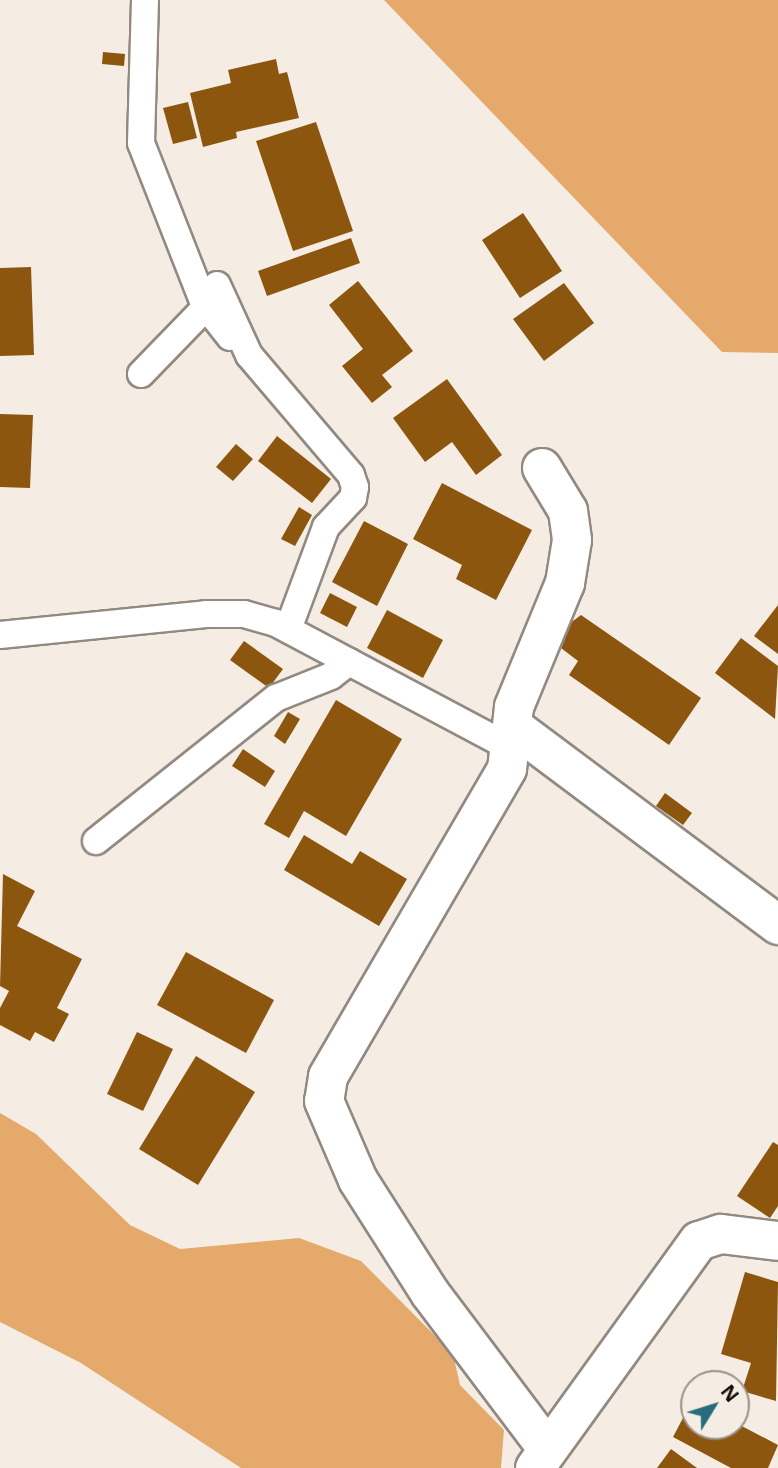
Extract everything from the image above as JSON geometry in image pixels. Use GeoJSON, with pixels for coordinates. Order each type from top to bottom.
{"type":"FeatureCollection","features":[{"type":"Feature","properties":{"kind":"street"},"geometry":{"type":"LineString","coordinates":[[542,468],[568,511],[572,540],[565,583],[514,707],[513,738],[507,769],[328,1077],[324,1101],[358,1180],[541,1458],[699,1241],[721,1234],[778,1241]]}},
{"type":"Feature","properties":{"kind":"street"},"geometry":{"type":"LineString","coordinates":[[513,738],[778,925]]}},
{"type":"Feature","properties":{"kind":"lane"},"geometry":{"type":"LineString","coordinates":[[145,0],[141,144],[212,296],[249,355],[351,475],[355,487],[353,498],[326,527],[288,629]]}},
{"type":"Feature","properties":{"kind":"lane"},"geometry":{"type":"LineString","coordinates":[[141,374],[212,296]]}},
{"type":"Feature","properties":{"kind":"lane"},"geometry":{"type":"LineString","coordinates":[[0,635],[206,614],[244,614],[288,629],[349,662],[513,738]]}},
{"type":"Feature","properties":{"kind":"lane"},"geometry":{"type":"LineString","coordinates":[[96,841],[276,698],[331,676],[349,662]]}},
{"type":"Feature","properties":{"kind":"shaded area"},"geometry":{"type":"Polygon","coordinates":[[[384,0],[778,0],[778,353],[722,352],[384,0]]]}},
{"type":"Feature","properties":{"kind":"shaded area"},"geometry":{"type":"Polygon","coordinates":[[[0,1113],[36,1134],[130,1225],[180,1249],[299,1238],[361,1261],[453,1354],[460,1385],[504,1430],[501,1468],[241,1468],[81,1363],[0,1322],[0,1113]]]}},
{"type":"Feature","properties":{"kind":"building"},"geometry":{"type":"Polygon","coordinates":[[[103,52],[125,54],[124,66],[102,64],[103,52]]]}},
{"type":"Feature","properties":{"kind":"building"},"geometry":{"type":"Polygon","coordinates":[[[276,59],[279,74],[287,72],[299,118],[236,132],[237,138],[203,147],[190,93],[231,83],[228,70],[276,59]]]}},
{"type":"Feature","properties":{"kind":"building"},"geometry":{"type":"Polygon","coordinates":[[[188,102],[197,138],[173,144],[163,108],[188,102]]]}},
{"type":"Feature","properties":{"kind":"building"},"geometry":{"type":"Polygon","coordinates":[[[316,122],[353,231],[293,251],[256,141],[316,122]]]}},
{"type":"Feature","properties":{"kind":"building"},"geometry":{"type":"Polygon","coordinates":[[[523,213],[562,271],[520,298],[482,240],[523,213]]]}},
{"type":"Feature","properties":{"kind":"building"},"geometry":{"type":"Polygon","coordinates":[[[351,238],[360,263],[267,296],[258,271],[351,238]]]}},
{"type":"Feature","properties":{"kind":"building"},"geometry":{"type":"Polygon","coordinates":[[[31,267],[34,355],[0,356],[0,268],[31,267]]]}},
{"type":"Feature","properties":{"kind":"building"},"geometry":{"type":"Polygon","coordinates":[[[358,281],[413,351],[382,375],[392,387],[372,403],[342,366],[363,349],[329,305],[358,281]]]}},
{"type":"Feature","properties":{"kind":"building"},"geometry":{"type":"Polygon","coordinates":[[[564,283],[594,323],[544,361],[513,319],[564,283]]]}},
{"type":"Feature","properties":{"kind":"building"},"geometry":{"type":"Polygon","coordinates":[[[447,379],[502,455],[476,475],[452,442],[425,462],[393,418],[447,379]]]}},
{"type":"Feature","properties":{"kind":"building"},"geometry":{"type":"Polygon","coordinates":[[[0,414],[33,415],[30,488],[0,487],[0,414]]]}},
{"type":"Feature","properties":{"kind":"building"},"geometry":{"type":"Polygon","coordinates":[[[277,436],[331,479],[312,503],[258,461],[277,436]]]}},
{"type":"Feature","properties":{"kind":"building"},"geometry":{"type":"Polygon","coordinates":[[[236,444],[253,459],[233,481],[216,467],[236,444]]]}},
{"type":"Feature","properties":{"kind":"building"},"geometry":{"type":"Polygon","coordinates":[[[442,483],[532,530],[496,600],[456,579],[462,565],[413,539],[442,483]]]}},
{"type":"Feature","properties":{"kind":"building"},"geometry":{"type":"Polygon","coordinates":[[[299,507],[312,515],[295,546],[281,539],[299,507]]]}},
{"type":"Feature","properties":{"kind":"building"},"geometry":{"type":"Polygon","coordinates":[[[364,521],[408,544],[377,606],[332,582],[364,521]]]}},
{"type":"Feature","properties":{"kind":"building"},"geometry":{"type":"Polygon","coordinates":[[[330,593],[357,607],[347,627],[320,613],[330,593]]]}},
{"type":"Feature","properties":{"kind":"building"},"geometry":{"type":"Polygon","coordinates":[[[778,605],[778,654],[754,636],[778,605]]]}},
{"type":"Feature","properties":{"kind":"building"},"geometry":{"type":"Polygon","coordinates":[[[387,610],[443,640],[423,678],[367,648],[387,610]]]}},
{"type":"Feature","properties":{"kind":"building"},"geometry":{"type":"Polygon","coordinates":[[[581,615],[701,698],[669,745],[569,675],[578,661],[561,648],[569,624],[581,615]]]}},
{"type":"Feature","properties":{"kind":"building"},"geometry":{"type":"Polygon","coordinates":[[[741,638],[778,666],[775,719],[715,673],[741,638]]]}},
{"type":"Feature","properties":{"kind":"building"},"geometry":{"type":"Polygon","coordinates":[[[244,641],[283,669],[269,688],[230,660],[244,641]]]}},
{"type":"Feature","properties":{"kind":"building"},"geometry":{"type":"Polygon","coordinates":[[[336,700],[402,739],[346,836],[304,811],[289,838],[264,824],[336,700]]]}},
{"type":"Feature","properties":{"kind":"building"},"geometry":{"type":"Polygon","coordinates":[[[288,712],[300,719],[285,744],[274,736],[288,712]]]}},
{"type":"Feature","properties":{"kind":"building"},"geometry":{"type":"Polygon","coordinates":[[[243,749],[275,771],[265,787],[232,766],[243,749]]]}},
{"type":"Feature","properties":{"kind":"building"},"geometry":{"type":"Polygon","coordinates":[[[665,793],[692,813],[683,825],[656,806],[665,793]]]}},
{"type":"Feature","properties":{"kind":"building"},"geometry":{"type":"Polygon","coordinates":[[[304,835],[352,864],[360,851],[407,879],[379,926],[284,870],[304,835]]]}},
{"type":"Feature","properties":{"kind":"building"},"geometry":{"type":"Polygon","coordinates":[[[3,874],[35,891],[17,926],[82,959],[57,1008],[69,1014],[54,1042],[35,1032],[30,1041],[0,1025],[0,1008],[9,991],[0,986],[3,874]]]}},
{"type":"Feature","properties":{"kind":"building"},"geometry":{"type":"Polygon","coordinates":[[[186,952],[274,1000],[246,1053],[157,1005],[186,952]]]}},
{"type":"Feature","properties":{"kind":"building"},"geometry":{"type":"Polygon","coordinates":[[[137,1032],[173,1049],[143,1111],[107,1094],[137,1032]]]}},
{"type":"Feature","properties":{"kind":"building"},"geometry":{"type":"Polygon","coordinates":[[[196,1056],[255,1092],[198,1185],[139,1149],[196,1056]]]}},
{"type":"Feature","properties":{"kind":"building"},"geometry":{"type":"Polygon","coordinates":[[[773,1142],[778,1145],[778,1206],[770,1218],[737,1196],[773,1142]]]}},
{"type":"Feature","properties":{"kind":"building"},"geometry":{"type":"Polygon","coordinates":[[[745,1272],[778,1282],[776,1401],[750,1393],[751,1363],[721,1354],[745,1272]]]}},
{"type":"Feature","properties":{"kind":"building"},"geometry":{"type":"Polygon","coordinates":[[[680,1424],[680,1440],[750,1440],[750,1430],[778,1445],[768,1468],[731,1468],[673,1437],[680,1424]]]}},
{"type":"Feature","properties":{"kind":"building"},"geometry":{"type":"Polygon","coordinates":[[[671,1449],[697,1468],[657,1468],[671,1449]]]}}]}
